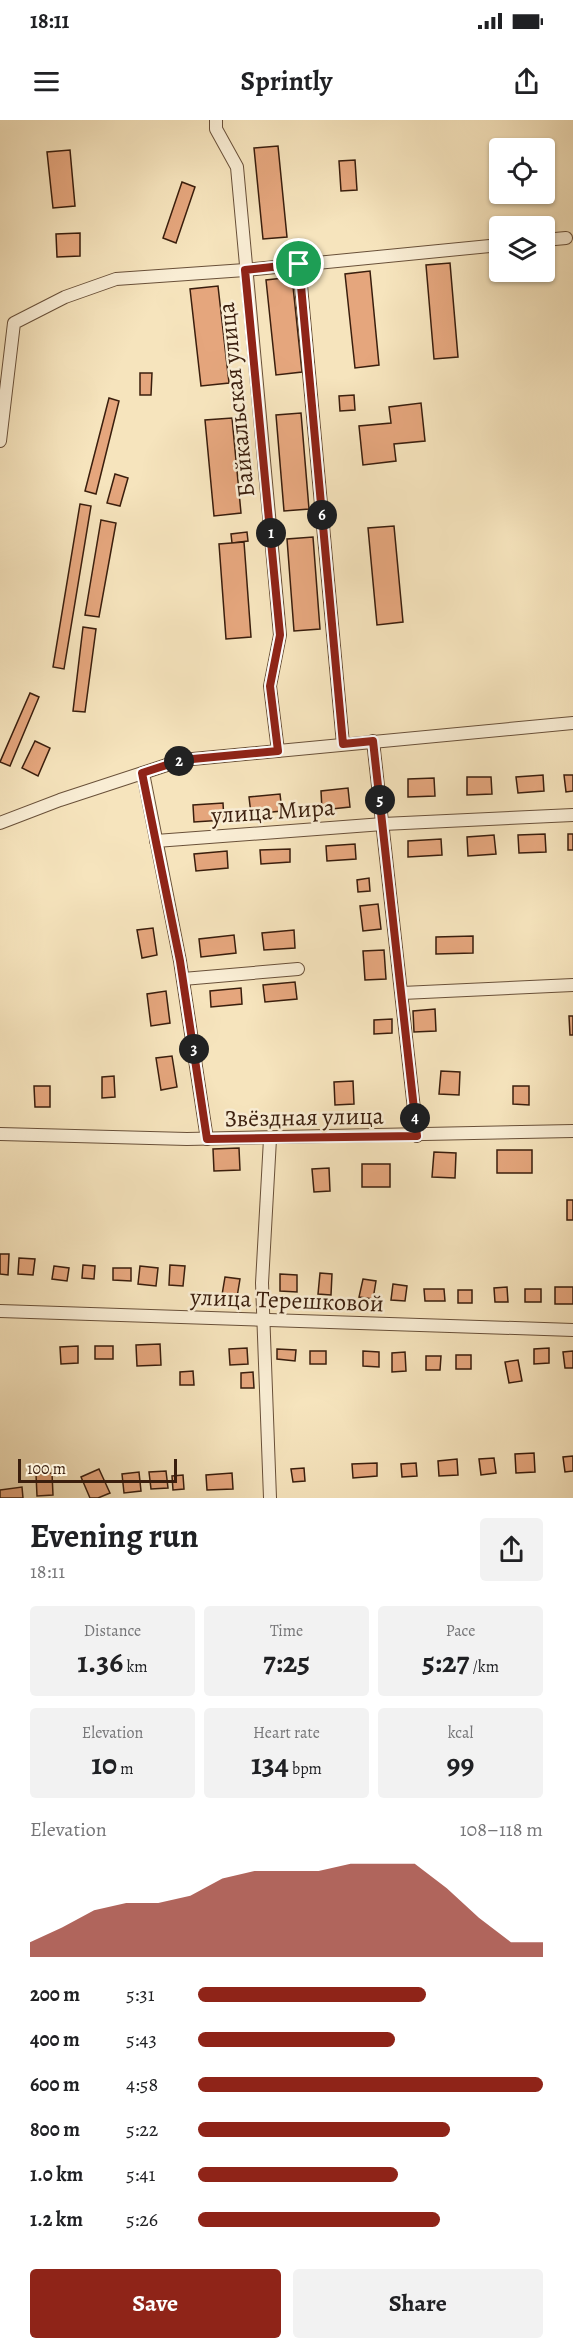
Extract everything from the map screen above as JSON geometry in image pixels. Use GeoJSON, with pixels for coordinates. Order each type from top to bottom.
{"type":"FeatureCollection","features":[{"type":"Feature","properties":{"kind":"street","name":"Байкальская улица"},"geometry":{"type":"LineString","coordinates":[[216,120],[216,129],[237,167],[280,635],[270,686],[278,751]]}},
{"type":"Feature","properties":{"kind":"street"},"geometry":{"type":"LineString","coordinates":[[555,239],[566,238]]}},
{"type":"Feature","properties":{"kind":"street"},"geometry":{"type":"LineString","coordinates":[[0,441],[14,323],[65,297],[116,279],[245,270],[489,246]]}},
{"type":"Feature","properties":{"kind":"street"},"geometry":{"type":"LineString","coordinates":[[299,264],[343,744]]}},
{"type":"Feature","properties":{"kind":"street"},"geometry":{"type":"LineString","coordinates":[[0,823],[60,800],[182,760],[573,723]]}},
{"type":"Feature","properties":{"kind":"street"},"geometry":{"type":"LineString","coordinates":[[373,741],[417,1136]]}},
{"type":"Feature","properties":{"kind":"street"},"geometry":{"type":"LineString","coordinates":[[142,773],[183,980],[207,1139]]}},
{"type":"Feature","properties":{"kind":"street","name":"улица Мира"},"geometry":{"type":"LineString","coordinates":[[156,841],[383,824],[573,815]]}},
{"type":"Feature","properties":{"kind":"street"},"geometry":{"type":"LineString","coordinates":[[183,980],[298,969]]}},
{"type":"Feature","properties":{"kind":"street"},"geometry":{"type":"LineString","coordinates":[[402,993],[573,985]]}},
{"type":"Feature","properties":{"kind":"street","name":"Звёздная улица"},"geometry":{"type":"LineString","coordinates":[[0,1134],[270,1139],[573,1131]]}},
{"type":"Feature","properties":{"kind":"street"},"geometry":{"type":"LineString","coordinates":[[270,1139],[262,1283],[270,1498]]}},
{"type":"Feature","properties":{"kind":"street","name":"улица Терешковой"},"geometry":{"type":"LineString","coordinates":[[0,1311],[573,1330]]}},
{"type":"Feature","properties":{"kind":"building"},"geometry":{"type":"Polygon","coordinates":[[[278,146],[287,237],[263,239],[254,148],[278,146]]]}},
{"type":"Feature","properties":{"kind":"building"},"geometry":{"type":"Polygon","coordinates":[[[70,150],[75,206],[53,208],[47,152],[70,150]]]}},
{"type":"Feature","properties":{"kind":"building"},"geometry":{"type":"Polygon","coordinates":[[[355,160],[357,190],[341,191],[339,161],[355,160]]]}},
{"type":"Feature","properties":{"kind":"building"},"geometry":{"type":"Polygon","coordinates":[[[182,182],[195,187],[176,243],[163,238],[182,182]]]}},
{"type":"Feature","properties":{"kind":"building"},"geometry":{"type":"Polygon","coordinates":[[[80,233],[80,256],[57,257],[56,234],[80,233]]]}},
{"type":"Feature","properties":{"kind":"building"},"geometry":{"type":"Polygon","coordinates":[[[450,263],[458,357],[434,359],[426,265],[450,263]]]}},
{"type":"Feature","properties":{"kind":"building"},"geometry":{"type":"Polygon","coordinates":[[[370,271],[379,365],[355,368],[345,274],[370,271]]]}},
{"type":"Feature","properties":{"kind":"building"},"geometry":{"type":"Polygon","coordinates":[[[292,277],[302,372],[276,375],[266,280],[292,277]]]}},
{"type":"Feature","properties":{"kind":"building"},"geometry":{"type":"Polygon","coordinates":[[[218,286],[229,383],[201,386],[190,289],[218,286]]]}},
{"type":"Feature","properties":{"kind":"building"},"geometry":{"type":"Polygon","coordinates":[[[140,373],[152,373],[151,395],[140,395],[140,373]]]}},
{"type":"Feature","properties":{"kind":"building"},"geometry":{"type":"Polygon","coordinates":[[[354,395],[355,410],[340,411],[339,396],[354,395]]]}},
{"type":"Feature","properties":{"kind":"building"},"geometry":{"type":"Polygon","coordinates":[[[109,398],[119,401],[96,494],[85,491],[109,398]]]}},
{"type":"Feature","properties":{"kind":"building"},"geometry":{"type":"Polygon","coordinates":[[[421,403],[425,441],[394,444],[396,461],[363,465],[359,426],[391,423],[389,407],[421,403]]]}},
{"type":"Feature","properties":{"kind":"building"},"geometry":{"type":"Polygon","coordinates":[[[301,413],[309,509],[284,511],[276,415],[301,413]]]}},
{"type":"Feature","properties":{"kind":"building"},"geometry":{"type":"Polygon","coordinates":[[[232,418],[241,513],[214,516],[205,420],[232,418]]]}},
{"type":"Feature","properties":{"kind":"building"},"geometry":{"type":"Polygon","coordinates":[[[115,474],[128,478],[120,506],[107,503],[115,474]]]}},
{"type":"Feature","properties":{"kind":"building"},"geometry":{"type":"Polygon","coordinates":[[[80,504],[91,506],[64,669],[53,667],[80,504]]]}},
{"type":"Feature","properties":{"kind":"building"},"geometry":{"type":"Polygon","coordinates":[[[101,520],[116,523],[99,617],[85,615],[101,520]]]}},
{"type":"Feature","properties":{"kind":"building"},"geometry":{"type":"Polygon","coordinates":[[[394,526],[403,622],[377,625],[368,528],[394,526]]]}},
{"type":"Feature","properties":{"kind":"building"},"geometry":{"type":"Polygon","coordinates":[[[247,532],[248,541],[232,543],[231,534],[247,532]]]}},
{"type":"Feature","properties":{"kind":"building"},"geometry":{"type":"Polygon","coordinates":[[[313,537],[320,629],[294,631],[287,539],[313,537]]]}},
{"type":"Feature","properties":{"kind":"building"},"geometry":{"type":"Polygon","coordinates":[[[244,542],[251,637],[226,639],[219,544],[244,542]]]}},
{"type":"Feature","properties":{"kind":"building"},"geometry":{"type":"Polygon","coordinates":[[[83,627],[96,629],[85,712],[73,711],[83,627]]]}},
{"type":"Feature","properties":{"kind":"building"},"geometry":{"type":"Polygon","coordinates":[[[30,693],[39,697],[10,766],[0,762],[30,693]]]}},
{"type":"Feature","properties":{"kind":"building"},"geometry":{"type":"Polygon","coordinates":[[[35,741],[50,748],[38,776],[22,768],[35,741]]]}},
{"type":"Feature","properties":{"kind":"building"},"geometry":{"type":"Polygon","coordinates":[[[543,775],[544,791],[518,793],[516,777],[543,775]]]}},
{"type":"Feature","properties":{"kind":"building"},"geometry":{"type":"Polygon","coordinates":[[[564,775],[573,775],[573,791],[566,792],[564,775]]]}},
{"type":"Feature","properties":{"kind":"building"},"geometry":{"type":"Polygon","coordinates":[[[467,777],[491,777],[492,794],[467,795],[467,777]]]}},
{"type":"Feature","properties":{"kind":"building"},"geometry":{"type":"Polygon","coordinates":[[[434,778],[435,796],[408,797],[408,779],[434,778]]]}},
{"type":"Feature","properties":{"kind":"building"},"geometry":{"type":"Polygon","coordinates":[[[348,788],[350,807],[322,810],[321,791],[348,788]]]}},
{"type":"Feature","properties":{"kind":"building"},"geometry":{"type":"Polygon","coordinates":[[[280,794],[282,811],[251,814],[249,797],[280,794]]]}},
{"type":"Feature","properties":{"kind":"building"},"geometry":{"type":"Polygon","coordinates":[[[223,803],[224,820],[194,822],[193,805],[223,803]]]}},
{"type":"Feature","properties":{"kind":"building"},"geometry":{"type":"Polygon","coordinates":[[[545,834],[546,852],[519,853],[518,835],[545,834]]]}},
{"type":"Feature","properties":{"kind":"building"},"geometry":{"type":"Polygon","coordinates":[[[568,834],[573,834],[573,850],[568,850],[568,834]]]}},
{"type":"Feature","properties":{"kind":"building"},"geometry":{"type":"Polygon","coordinates":[[[494,835],[496,854],[468,856],[467,837],[494,835]]]}},
{"type":"Feature","properties":{"kind":"building"},"geometry":{"type":"Polygon","coordinates":[[[441,839],[442,855],[408,857],[408,841],[441,839]]]}},
{"type":"Feature","properties":{"kind":"building"},"geometry":{"type":"Polygon","coordinates":[[[355,844],[356,859],[327,861],[326,846],[355,844]]]}},
{"type":"Feature","properties":{"kind":"building"},"geometry":{"type":"Polygon","coordinates":[[[290,849],[290,862],[261,864],[260,850],[290,849]]]}},
{"type":"Feature","properties":{"kind":"building"},"geometry":{"type":"Polygon","coordinates":[[[227,851],[228,868],[196,871],[194,854],[227,851]]]}},
{"type":"Feature","properties":{"kind":"building"},"geometry":{"type":"Polygon","coordinates":[[[369,878],[370,891],[358,892],[357,880],[369,878]]]}},
{"type":"Feature","properties":{"kind":"building"},"geometry":{"type":"Polygon","coordinates":[[[378,904],[381,929],[363,931],[360,906],[378,904]]]}},
{"type":"Feature","properties":{"kind":"building"},"geometry":{"type":"Polygon","coordinates":[[[153,928],[157,955],[142,958],[137,930],[153,928]]]}},
{"type":"Feature","properties":{"kind":"building"},"geometry":{"type":"Polygon","coordinates":[[[294,930],[295,948],[264,950],[262,933],[294,930]]]}},
{"type":"Feature","properties":{"kind":"building"},"geometry":{"type":"Polygon","coordinates":[[[234,935],[236,953],[201,957],[199,939],[234,935]]]}},
{"type":"Feature","properties":{"kind":"building"},"geometry":{"type":"Polygon","coordinates":[[[473,936],[473,953],[436,954],[436,937],[473,936]]]}},
{"type":"Feature","properties":{"kind":"building"},"geometry":{"type":"Polygon","coordinates":[[[384,950],[386,979],[365,980],[363,951],[384,950]]]}},
{"type":"Feature","properties":{"kind":"building"},"geometry":{"type":"Polygon","coordinates":[[[295,982],[297,999],[265,1002],[263,985],[295,982]]]}},
{"type":"Feature","properties":{"kind":"building"},"geometry":{"type":"Polygon","coordinates":[[[241,988],[242,1004],[211,1007],[210,991],[241,988]]]}},
{"type":"Feature","properties":{"kind":"building"},"geometry":{"type":"Polygon","coordinates":[[[166,991],[170,1023],[151,1026],[147,994],[166,991]]]}},
{"type":"Feature","properties":{"kind":"building"},"geometry":{"type":"Polygon","coordinates":[[[435,1009],[436,1031],[414,1032],[413,1011],[435,1009]]]}},
{"type":"Feature","properties":{"kind":"building"},"geometry":{"type":"Polygon","coordinates":[[[569,1016],[573,1016],[573,1035],[570,1035],[569,1016]]]}},
{"type":"Feature","properties":{"kind":"building"},"geometry":{"type":"Polygon","coordinates":[[[392,1019],[392,1033],[374,1034],[374,1020],[392,1019]]]}},
{"type":"Feature","properties":{"kind":"building"},"geometry":{"type":"Polygon","coordinates":[[[172,1056],[177,1087],[161,1090],[156,1058],[172,1056]]]}},
{"type":"Feature","properties":{"kind":"building"},"geometry":{"type":"Polygon","coordinates":[[[441,1071],[460,1072],[459,1095],[439,1094],[441,1071]]]}},
{"type":"Feature","properties":{"kind":"building"},"geometry":{"type":"Polygon","coordinates":[[[114,1076],[115,1097],[102,1098],[102,1077],[114,1076]]]}},
{"type":"Feature","properties":{"kind":"building"},"geometry":{"type":"Polygon","coordinates":[[[353,1081],[354,1104],[335,1105],[334,1082],[353,1081]]]}},
{"type":"Feature","properties":{"kind":"building"},"geometry":{"type":"Polygon","coordinates":[[[34,1086],[50,1086],[50,1107],[35,1107],[34,1086]]]}},
{"type":"Feature","properties":{"kind":"building"},"geometry":{"type":"Polygon","coordinates":[[[513,1086],[529,1086],[529,1105],[513,1104],[513,1086]]]}},
{"type":"Feature","properties":{"kind":"building"},"geometry":{"type":"Polygon","coordinates":[[[239,1148],[240,1170],[214,1171],[213,1149],[239,1148]]]}},
{"type":"Feature","properties":{"kind":"building"},"geometry":{"type":"Polygon","coordinates":[[[497,1150],[532,1150],[532,1173],[497,1173],[497,1150]]]}},
{"type":"Feature","properties":{"kind":"building"},"geometry":{"type":"Polygon","coordinates":[[[434,1152],[456,1153],[455,1178],[432,1177],[434,1152]]]}},
{"type":"Feature","properties":{"kind":"building"},"geometry":{"type":"Polygon","coordinates":[[[362,1164],[390,1164],[390,1187],[362,1187],[362,1164]]]}},
{"type":"Feature","properties":{"kind":"building"},"geometry":{"type":"Polygon","coordinates":[[[329,1168],[330,1191],[314,1192],[312,1169],[329,1168]]]}},
{"type":"Feature","properties":{"kind":"building"},"geometry":{"type":"Polygon","coordinates":[[[567,1200],[573,1200],[573,1220],[567,1220],[567,1200]]]}},
{"type":"Feature","properties":{"kind":"building"},"geometry":{"type":"Polygon","coordinates":[[[0,1254],[9,1254],[8,1275],[0,1274],[0,1254]]]}},
{"type":"Feature","properties":{"kind":"building"},"geometry":{"type":"Polygon","coordinates":[[[19,1258],[35,1259],[33,1275],[18,1274],[19,1258]]]}},
{"type":"Feature","properties":{"kind":"building"},"geometry":{"type":"Polygon","coordinates":[[[83,1265],[95,1266],[94,1279],[82,1278],[83,1265]]]}},
{"type":"Feature","properties":{"kind":"building"},"geometry":{"type":"Polygon","coordinates":[[[170,1265],[185,1266],[183,1286],[169,1285],[170,1265]]]}},
{"type":"Feature","properties":{"kind":"building"},"geometry":{"type":"Polygon","coordinates":[[[54,1266],[69,1268],[67,1281],[52,1279],[54,1266]]]}},
{"type":"Feature","properties":{"kind":"building"},"geometry":{"type":"Polygon","coordinates":[[[140,1266],[158,1268],[156,1286],[138,1284],[140,1266]]]}},
{"type":"Feature","properties":{"kind":"building"},"geometry":{"type":"Polygon","coordinates":[[[113,1268],[131,1268],[131,1281],[113,1280],[113,1268]]]}},
{"type":"Feature","properties":{"kind":"building"},"geometry":{"type":"Polygon","coordinates":[[[320,1273],[332,1274],[331,1295],[318,1294],[320,1273]]]}},
{"type":"Feature","properties":{"kind":"building"},"geometry":{"type":"Polygon","coordinates":[[[280,1274],[297,1275],[297,1292],[280,1291],[280,1274]]]}},
{"type":"Feature","properties":{"kind":"building"},"geometry":{"type":"Polygon","coordinates":[[[225,1277],[240,1279],[237,1297],[222,1295],[225,1277]]]}},
{"type":"Feature","properties":{"kind":"building"},"geometry":{"type":"Polygon","coordinates":[[[363,1279],[376,1281],[373,1299],[359,1297],[363,1279]]]}},
{"type":"Feature","properties":{"kind":"building"},"geometry":{"type":"Polygon","coordinates":[[[393,1284],[407,1286],[405,1301],[391,1300],[393,1284]]]}},
{"type":"Feature","properties":{"kind":"building"},"geometry":{"type":"Polygon","coordinates":[[[507,1287],[508,1302],[495,1302],[494,1288],[507,1287]]]}},
{"type":"Feature","properties":{"kind":"building"},"geometry":{"type":"Polygon","coordinates":[[[555,1287],[573,1287],[573,1304],[555,1304],[555,1287]]]}},
{"type":"Feature","properties":{"kind":"building"},"geometry":{"type":"Polygon","coordinates":[[[424,1289],[444,1289],[445,1301],[425,1301],[424,1289]]]}},
{"type":"Feature","properties":{"kind":"building"},"geometry":{"type":"Polygon","coordinates":[[[525,1289],[541,1289],[541,1302],[525,1302],[525,1289]]]}},
{"type":"Feature","properties":{"kind":"building"},"geometry":{"type":"Polygon","coordinates":[[[458,1290],[472,1290],[472,1303],[458,1303],[458,1290]]]}},
{"type":"Feature","properties":{"kind":"building"},"geometry":{"type":"Polygon","coordinates":[[[160,1344],[161,1365],[137,1366],[136,1345],[160,1344]]]}},
{"type":"Feature","properties":{"kind":"building"},"geometry":{"type":"Polygon","coordinates":[[[78,1346],[78,1363],[61,1364],[60,1347],[78,1346]]]}},
{"type":"Feature","properties":{"kind":"building"},"geometry":{"type":"Polygon","coordinates":[[[95,1346],[113,1346],[113,1359],[95,1359],[95,1346]]]}},
{"type":"Feature","properties":{"kind":"building"},"geometry":{"type":"Polygon","coordinates":[[[247,1348],[248,1364],[230,1365],[229,1349],[247,1348]]]}},
{"type":"Feature","properties":{"kind":"building"},"geometry":{"type":"Polygon","coordinates":[[[549,1348],[549,1363],[534,1364],[534,1349],[549,1348]]]}},
{"type":"Feature","properties":{"kind":"building"},"geometry":{"type":"Polygon","coordinates":[[[277,1349],[296,1350],[295,1361],[277,1359],[277,1349]]]}},
{"type":"Feature","properties":{"kind":"building"},"geometry":{"type":"Polygon","coordinates":[[[310,1351],[326,1351],[326,1364],[310,1364],[310,1351]]]}},
{"type":"Feature","properties":{"kind":"building"},"geometry":{"type":"Polygon","coordinates":[[[363,1351],[379,1352],[379,1367],[363,1366],[363,1351]]]}},
{"type":"Feature","properties":{"kind":"building"},"geometry":{"type":"Polygon","coordinates":[[[573,1351],[573,1368],[565,1368],[563,1352],[573,1351]]]}},
{"type":"Feature","properties":{"kind":"building"},"geometry":{"type":"Polygon","coordinates":[[[405,1352],[406,1371],[392,1372],[392,1353],[405,1352]]]}},
{"type":"Feature","properties":{"kind":"building"},"geometry":{"type":"Polygon","coordinates":[[[456,1355],[471,1355],[471,1369],[456,1369],[456,1355]]]}},
{"type":"Feature","properties":{"kind":"building"},"geometry":{"type":"Polygon","coordinates":[[[426,1356],[441,1356],[440,1370],[426,1370],[426,1356]]]}},
{"type":"Feature","properties":{"kind":"building"},"geometry":{"type":"Polygon","coordinates":[[[518,1360],[522,1381],[509,1383],[505,1362],[518,1360]]]}},
{"type":"Feature","properties":{"kind":"building"},"geometry":{"type":"Polygon","coordinates":[[[193,1371],[194,1385],[180,1385],[180,1372],[193,1371]]]}},
{"type":"Feature","properties":{"kind":"building"},"geometry":{"type":"Polygon","coordinates":[[[253,1372],[254,1388],[241,1388],[241,1373],[253,1372]]]}},
{"type":"Feature","properties":{"kind":"building"},"geometry":{"type":"Polygon","coordinates":[[[534,1453],[535,1472],[516,1473],[515,1454],[534,1453]]]}},
{"type":"Feature","properties":{"kind":"building"},"geometry":{"type":"Polygon","coordinates":[[[573,1456],[573,1471],[565,1472],[563,1457],[573,1456]]]}},
{"type":"Feature","properties":{"kind":"building"},"geometry":{"type":"Polygon","coordinates":[[[494,1458],[496,1473],[481,1475],[479,1459],[494,1458]]]}},
{"type":"Feature","properties":{"kind":"building"},"geometry":{"type":"Polygon","coordinates":[[[457,1459],[458,1475],[439,1476],[438,1461],[457,1459]]]}},
{"type":"Feature","properties":{"kind":"building"},"geometry":{"type":"Polygon","coordinates":[[[377,1463],[377,1476],[353,1478],[352,1464],[377,1463]]]}},
{"type":"Feature","properties":{"kind":"building"},"geometry":{"type":"Polygon","coordinates":[[[416,1463],[417,1476],[402,1477],[401,1464],[416,1463]]]}},
{"type":"Feature","properties":{"kind":"building"},"geometry":{"type":"Polygon","coordinates":[[[304,1468],[305,1481],[293,1482],[291,1469],[304,1468]]]}},
{"type":"Feature","properties":{"kind":"building"},"geometry":{"type":"Polygon","coordinates":[[[99,1469],[110,1493],[98,1498],[90,1498],[81,1477],[99,1469]]]}},
{"type":"Feature","properties":{"kind":"building"},"geometry":{"type":"Polygon","coordinates":[[[166,1471],[168,1488],[151,1489],[149,1472],[166,1471]]]}},
{"type":"Feature","properties":{"kind":"building"},"geometry":{"type":"Polygon","coordinates":[[[139,1472],[141,1491],[124,1493],[122,1474],[139,1472]]]}},
{"type":"Feature","properties":{"kind":"building"},"geometry":{"type":"Polygon","coordinates":[[[52,1473],[53,1495],[37,1496],[36,1474],[52,1473]]]}},
{"type":"Feature","properties":{"kind":"building"},"geometry":{"type":"Polygon","coordinates":[[[232,1473],[233,1489],[207,1490],[206,1475],[232,1473]]]}},
{"type":"Feature","properties":{"kind":"building"},"geometry":{"type":"Polygon","coordinates":[[[183,1475],[184,1489],[173,1490],[172,1476],[183,1475]]]}},
{"type":"Feature","properties":{"kind":"building"},"geometry":{"type":"Polygon","coordinates":[[[22,1487],[23,1498],[0,1498],[0,1490],[22,1487]]]}},
{"type":"Feature","properties":{"kind":"route"},"geometry":{"type":"LineString","coordinates":[[299,264],[343,744],[373,741],[417,1136],[207,1139],[180,961],[142,773],[182,760],[278,751],[270,686],[280,635],[245,270],[299,264]]}}]}
